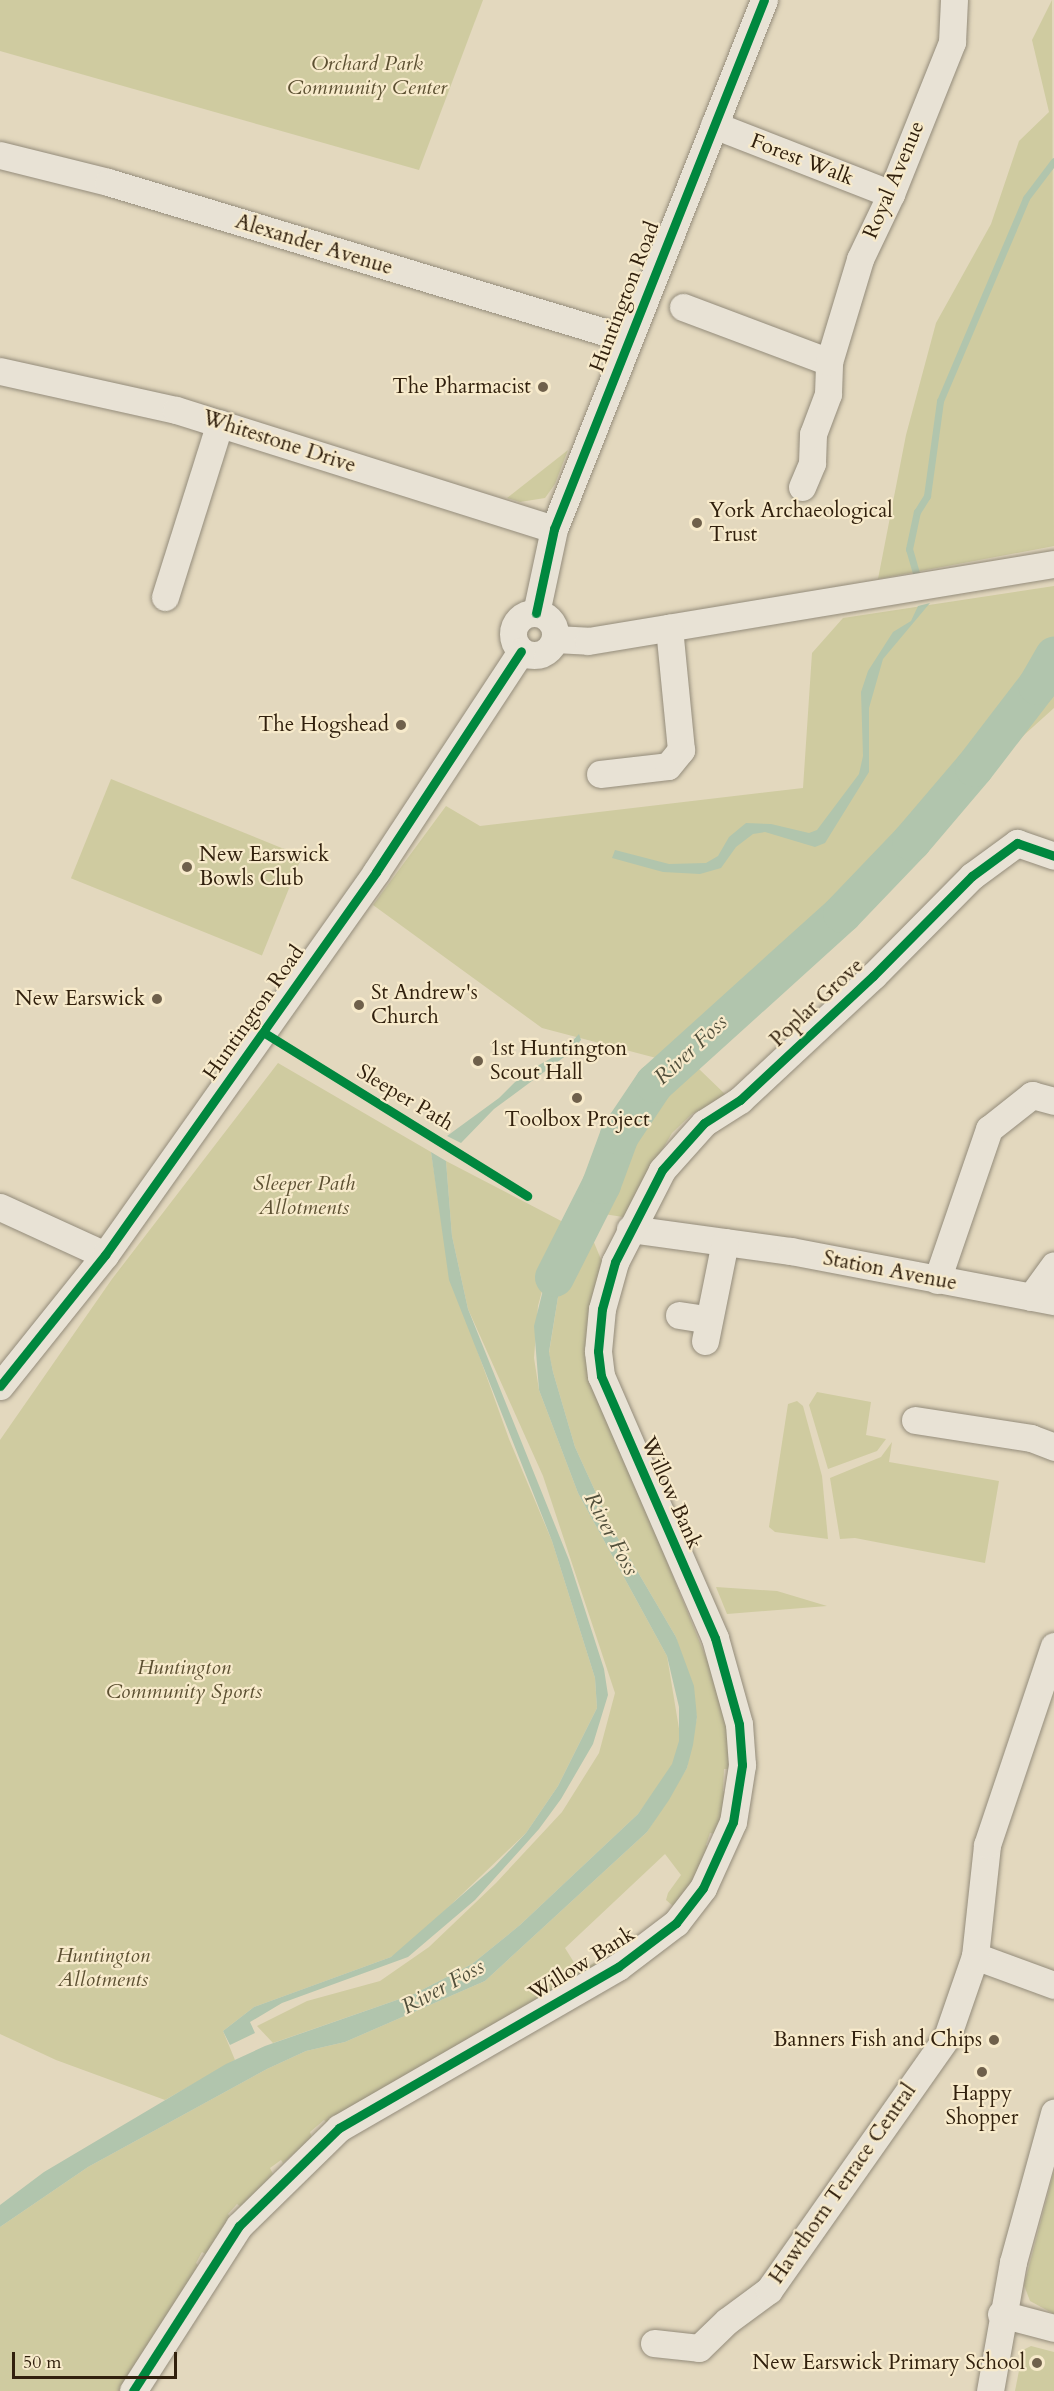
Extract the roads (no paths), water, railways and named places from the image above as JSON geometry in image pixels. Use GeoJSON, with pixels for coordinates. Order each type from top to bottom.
{"type":"FeatureCollection","features":[{"type":"Feature","properties":{"kind":"street","name":"Huntington Road"},"geometry":{"type":"LineString","coordinates":[[536,613],[554,529],[764,0]]}},
{"type":"Feature","properties":{"kind":"street","name":"Royal Avenue"},"geometry":{"type":"LineString","coordinates":[[802,487],[812,463],[813,434],[828,394],[829,362],[860,259],[891,194],[952,42],[949,1]]}},
{"type":"Feature","properties":{"kind":"street","name":"Forest Walk"},"geometry":{"type":"LineString","coordinates":[[714,125],[891,194]]}},
{"type":"Feature","properties":{"kind":"street","name":"Alexander Avenue"},"geometry":{"type":"LineString","coordinates":[[0,155],[108,182],[628,339]]}},
{"type":"Feature","properties":{"kind":"street"},"geometry":{"type":"LineString","coordinates":[[683,307],[829,362]]}},
{"type":"Feature","properties":{"kind":"street","name":"Whitestone Drive"},"geometry":{"type":"LineString","coordinates":[[0,371],[163,406],[554,529]]}},
{"type":"Feature","properties":{"kind":"street"},"geometry":{"type":"LineString","coordinates":[[165,597],[220,423]]}},
{"type":"Feature","properties":{"kind":"street"},"geometry":{"type":"LineString","coordinates":[[555,639],[553,623],[536,613],[517,622],[514,640],[521,651],[539,654],[555,639],[588,641],[1054,564]]}},
{"type":"Feature","properties":{"kind":"street"},"geometry":{"type":"LineString","coordinates":[[600,774],[668,766],[681,750],[669,628]]}},
{"type":"Feature","properties":{"kind":"street","name":"Huntington Road"},"geometry":{"type":"LineString","coordinates":[[0,1386],[105,1255],[376,872],[521,651]]}},
{"type":"Feature","properties":{"kind":"street","name":"Poplar Grove"},"geometry":{"type":"LineString","coordinates":[[630,1229],[662,1170],[704,1123],[740,1100],[873,976],[972,876],[1017,843],[1054,856]]}},
{"type":"Feature","properties":{"kind":"street"},"geometry":{"type":"LineString","coordinates":[[937,1280],[989,1129],[1032,1095],[1054,1101]]}},
{"type":"Feature","properties":{"kind":"street"},"geometry":{"type":"LineString","coordinates":[[0,1207],[105,1255]]}},
{"type":"Feature","properties":{"kind":"street","name":"Station Avenue"},"geometry":{"type":"LineString","coordinates":[[630,1229],[725,1242],[1042,1299]]}},
{"type":"Feature","properties":{"kind":"street","name":"Willow Bank"},"geometry":{"type":"LineString","coordinates":[[133,2391],[239,2226],[339,2128],[618,1967],[676,1923],[702,1888],[723,1849],[733,1822],[742,1765],[739,1724],[715,1638],[601,1376],[598,1352],[602,1308],[615,1262],[630,1229]]}},
{"type":"Feature","properties":{"kind":"street"},"geometry":{"type":"LineString","coordinates":[[679,1315],[707,1330],[725,1242]]}},
{"type":"Feature","properties":{"kind":"street"},"geometry":{"type":"LineString","coordinates":[[1042,1299],[1054,1265]]}},
{"type":"Feature","properties":{"kind":"street"},"geometry":{"type":"LineString","coordinates":[[915,1420],[1031,1438],[1054,1447]]}},
{"type":"Feature","properties":{"kind":"street","name":"Hawthorn Terrace Central"},"geometry":{"type":"LineString","coordinates":[[654,2343],[699,2348],[727,2322],[769,2290],[947,2037],[975,1956],[987,1845],[1054,1646]]}},
{"type":"Feature","properties":{"kind":"street"},"geometry":{"type":"LineString","coordinates":[[975,1956],[1054,1985]]}},
{"type":"Feature","properties":{"kind":"street"},"geometry":{"type":"LineString","coordinates":[[990,2391],[1001,2314],[1054,2113]]}},
{"type":"Feature","properties":{"kind":"street"},"geometry":{"type":"LineString","coordinates":[[1001,2314],[1054,2328]]}},
{"type":"Feature","properties":{"kind":"water"},"geometry":{"type":"Polygon","coordinates":[[[930,603],[883,659],[869,708],[869,772],[825,843],[815,847],[765,832],[753,834],[736,847],[721,868],[700,874],[663,872],[612,858],[615,850],[669,864],[706,863],[718,856],[729,837],[746,823],[771,824],[809,833],[817,830],[859,774],[863,756],[861,692],[868,671],[893,632],[911,621],[918,606],[930,603]]]}},
{"type":"Feature","properties":{"kind":"water"},"geometry":{"type":"Polygon","coordinates":[[[579,1034],[581,1040],[571,1052],[494,1109],[461,1143],[447,1136],[499,1098],[523,1074],[562,1052],[579,1034]]]}},
{"type":"Feature","properties":{"kind":"water"},"geometry":{"type":"Polygon","coordinates":[[[431,1152],[446,1161],[452,1236],[468,1309],[569,1560],[604,1669],[608,1695],[593,1744],[561,1799],[539,1829],[475,1900],[408,1957],[282,2003],[250,2022],[255,2033],[230,2045],[223,2031],[254,2007],[391,1957],[494,1867],[526,1833],[558,1786],[597,1708],[595,1678],[552,1541],[449,1280],[431,1152]]]}},
{"type":"Feature","properties":{"kind":"water"},"geometry":{"type":"Polygon","coordinates":[[[567,1224],[582,1229],[559,1291],[549,1352],[553,1372],[575,1447],[612,1528],[676,1637],[694,1686],[697,1717],[693,1745],[687,1768],[669,1800],[647,1832],[485,1981],[345,2042],[306,2051],[267,2069],[88,2167],[0,2227],[0,2205],[44,2172],[226,2064],[265,2046],[414,1994],[472,1964],[520,1925],[638,1814],[672,1764],[679,1741],[679,1707],[667,1656],[578,1493],[539,1390],[534,1326],[554,1246],[567,1224]]]}},
{"type":"Feature","properties":{"kind":"waterway"},"geometry":{"type":"LineString","coordinates":[[918,580],[909,549],[917,512],[927,496],[940,401],[1026,198],[1054,161]]}},
{"type":"Feature","properties":{"kind":"waterway","name":"River Foss"},"geometry":{"type":"LineString","coordinates":[[554,1277],[601,1184],[619,1135],[654,1083],[842,913],[911,841],[974,767],[1037,685],[1054,655]]}},
{"type":"Feature","properties":{"kind":"place","name":"The Pharmacist"},"geometry":{"type":"Point","coordinates":[543,387]}},
{"type":"Feature","properties":{"kind":"place","name":"York Archaeological Trust"},"geometry":{"type":"Point","coordinates":[697,523]}},
{"type":"Feature","properties":{"kind":"place","name":"The Hogshead"},"geometry":{"type":"Point","coordinates":[401,725]}},
{"type":"Feature","properties":{"kind":"place","name":"New Earswick Bowls Club"},"geometry":{"type":"Point","coordinates":[187,867]}},
{"type":"Feature","properties":{"kind":"place","name":"New Earswick"},"geometry":{"type":"Point","coordinates":[157,999]}},
{"type":"Feature","properties":{"kind":"place","name":"St Andrew's Church"},"geometry":{"type":"Point","coordinates":[359,1005]}},
{"type":"Feature","properties":{"kind":"place","name":"1st Huntington Scout Hall"},"geometry":{"type":"Point","coordinates":[478,1061]}},
{"type":"Feature","properties":{"kind":"place","name":"Toolbox Project"},"geometry":{"type":"Point","coordinates":[577,1098]}},
{"type":"Feature","properties":{"kind":"place","name":"Banners Fish and Chips"},"geometry":{"type":"Point","coordinates":[994,2040]}},
{"type":"Feature","properties":{"kind":"place","name":"Happy Shopper"},"geometry":{"type":"Point","coordinates":[982,2072]}},
{"type":"Feature","properties":{"kind":"place","name":"New Earswick Primary School"},"geometry":{"type":"Point","coordinates":[1037,2363]}},
{"type":"Feature","properties":{"kind":"park label","name":"Orchard Park Community Center"},"geometry":{"type":"Point","coordinates":[367,76]}},
{"type":"Feature","properties":{"kind":"park label","name":"Sleeper Path Allotments"},"geometry":{"type":"Point","coordinates":[304,1196]}},
{"type":"Feature","properties":{"kind":"park label","name":"Huntington Community Sports"},"geometry":{"type":"Point","coordinates":[184,1680]}},
{"type":"Feature","properties":{"kind":"park label","name":"Huntington Allotments"},"geometry":{"type":"Point","coordinates":[103,1968]}}]}
